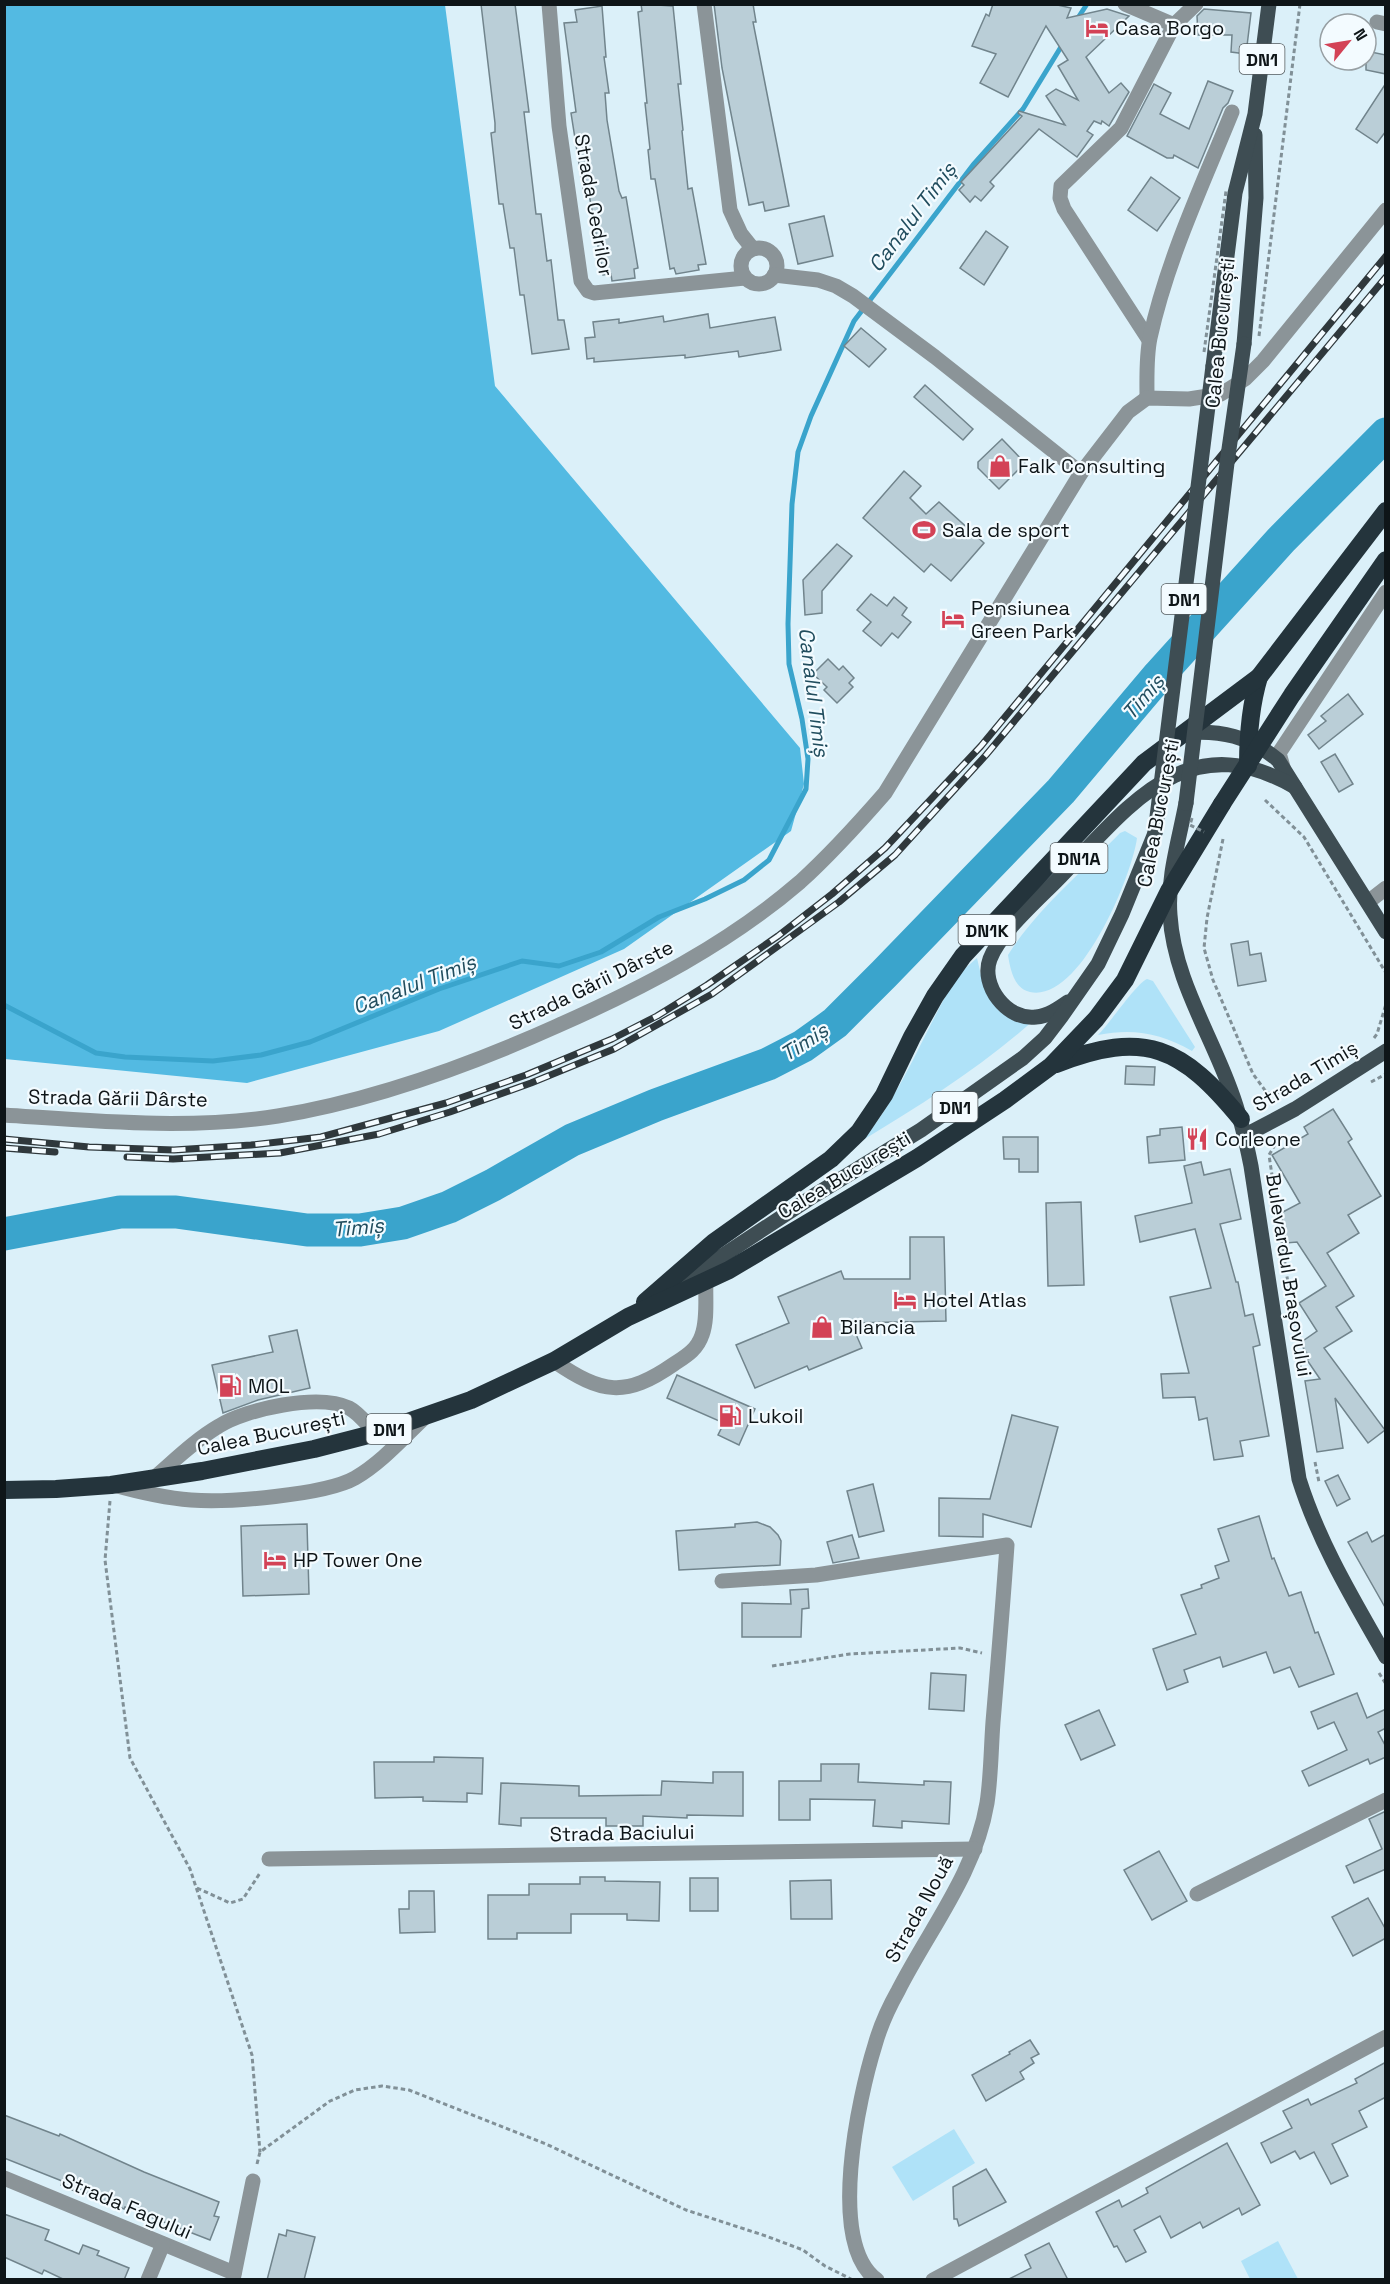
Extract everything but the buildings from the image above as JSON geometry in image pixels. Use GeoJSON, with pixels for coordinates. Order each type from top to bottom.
{"type":"FeatureCollection","features":[{"type":"Feature","properties":{"kind":"highway","name":"DN1K"},"geometry":{"type":"LineString","coordinates":[[628,1317],[714,1242],[831,1160],[859,1132],[884,1095],[935,996],[963,956],[1129,777],[1157,752],[1259,677],[1386,512]]}},
{"type":"Feature","properties":{"kind":"highway"},"geometry":{"type":"LineString","coordinates":[[1169,891],[1292,694],[1386,560]]}},
{"type":"Feature","properties":{"kind":"highway","name":"DN1K"},"geometry":{"type":"LineString","coordinates":[[1248,766],[1252,699],[1259,677]]}},
{"type":"Feature","properties":{"kind":"highway","name":"Calea București"},"geometry":{"type":"LineString","coordinates":[[4,1490],[111,1485],[243,1464],[376,1433],[471,1400],[554,1361],[628,1317],[729,1270],[917,1158],[1005,1101],[1051,1066],[1096,1019],[1125,980],[1169,891]]}},
{"type":"Feature","properties":{"kind":"highway"},"geometry":{"type":"LineString","coordinates":[[1051,1066],[1100,1050],[1125,1046],[1149,1047],[1173,1056],[1191,1067],[1221,1095],[1243,1127]]}},
{"type":"Feature","properties":{"kind":"main road","name":"Calea București"},"geometry":{"type":"LineString","coordinates":[[628,1317],[815,1195],[921,1130],[997,1078],[1045,1038],[1098,963],[1122,914],[1155,832],[1235,193],[1255,114],[1269,4]]}},
{"type":"Feature","properties":{"kind":"main road","name":"Calea București"},"geometry":{"type":"LineString","coordinates":[[1169,891],[1186,803],[1227,463],[1244,344],[1256,198],[1255,114]]}},
{"type":"Feature","properties":{"kind":"main road"},"geometry":{"type":"LineString","coordinates":[[1184,733],[1215,732],[1248,739],[1264,748],[1283,766],[1386,932]]}},
{"type":"Feature","properties":{"kind":"main road","name":"DN1A"},"geometry":{"type":"LineString","coordinates":[[1076,997],[1051,1013],[1034,1018],[1016,1014],[1005,1006],[989,986],[987,971],[990,959],[1010,929],[1127,809],[1177,775],[1212,764],[1248,766],[1266,772],[1295,787]]}},
{"type":"Feature","properties":{"kind":"main road","name":"Bulevardul Brașovului"},"geometry":{"type":"LineString","coordinates":[[1169,891],[1170,916],[1179,966],[1231,1090],[1243,1127],[1253,1178],[1299,1479],[1324,1545],[1383,1659]]}},
{"type":"Feature","properties":{"kind":"main road","name":"Strada Timiș"},"geometry":{"type":"LineString","coordinates":[[1243,1127],[1295,1109],[1386,1051]]}},
{"type":"Feature","properties":{"kind":"street","name":"Strada Cedrilor"},"geometry":{"type":"LineString","coordinates":[[549,4],[559,126],[581,281],[584,287],[594,293],[745,278]]}},
{"type":"Feature","properties":{"kind":"street"},"geometry":{"type":"LineString","coordinates":[[704,4],[730,210],[741,234],[753,249]]}},
{"type":"Feature","properties":{"kind":"street"},"geometry":{"type":"LineString","coordinates":[[1125,4],[1174,25]]}},
{"type":"Feature","properties":{"kind":"street"},"geometry":{"type":"LineString","coordinates":[[1149,340],[1073,224],[1060,198],[1061,186],[1121,128],[1174,25],[1196,4]]}},
{"type":"Feature","properties":{"kind":"street"},"geometry":{"type":"LineString","coordinates":[[1232,112],[1180,240],[1149,340],[1146,398],[1206,397],[1221,394],[1245,379],[1263,361],[1386,210]]}},
{"type":"Feature","properties":{"kind":"street"},"geometry":{"type":"LineString","coordinates":[[753,249],[770,253],[776,263],[774,274],[766,283],[755,284],[745,278],[741,261],[753,249]]}},
{"type":"Feature","properties":{"kind":"street"},"geometry":{"type":"LineString","coordinates":[[774,274],[818,280],[836,286],[853,296],[935,357],[1081,473]]}},
{"type":"Feature","properties":{"kind":"street","name":"Strada Gării Dârste"},"geometry":{"type":"LineString","coordinates":[[4,1115],[182,1124],[277,1116],[380,1094],[509,1048],[627,995],[699,955],[748,922],[799,882],[845,839],[885,793],[1081,473],[1128,412],[1146,398]]}},
{"type":"Feature","properties":{"kind":"street"},"geometry":{"type":"LineString","coordinates":[[1283,766],[1280,753],[1386,592]]}},
{"type":"Feature","properties":{"kind":"street"},"geometry":{"type":"LineString","coordinates":[[1368,903],[1386,888]]}},
{"type":"Feature","properties":{"kind":"street"},"geometry":{"type":"LineString","coordinates":[[554,1361],[572,1373],[600,1386],[627,1388],[660,1374],[694,1351],[703,1335],[706,1280]]}},
{"type":"Feature","properties":{"kind":"street"},"geometry":{"type":"LineString","coordinates":[[154,1478],[203,1436],[222,1424],[257,1412],[300,1402],[325,1403],[349,1408],[376,1433]]}},
{"type":"Feature","properties":{"kind":"street"},"geometry":{"type":"LineString","coordinates":[[111,1485],[192,1500],[248,1498],[329,1488],[354,1479],[424,1418]]}},
{"type":"Feature","properties":{"kind":"street","name":"Strada Nouă"},"geometry":{"type":"LineString","coordinates":[[722,1581],[816,1575],[1007,1545],[987,1803],[975,1849],[949,1905],[898,1991],[873,2055],[861,2106],[849,2180],[851,2230],[859,2257],[877,2280]]}},
{"type":"Feature","properties":{"kind":"street"},"geometry":{"type":"LineString","coordinates":[[1197,1894],[1386,1800]]}},
{"type":"Feature","properties":{"kind":"street","name":"Strada Baciului"},"geometry":{"type":"LineString","coordinates":[[269,1859],[975,1849]]}},
{"type":"Feature","properties":{"kind":"street"},"geometry":{"type":"LineString","coordinates":[[933,2280],[1386,2037]]}},
{"type":"Feature","properties":{"kind":"street","name":"Strada Fagului"},"geometry":{"type":"LineString","coordinates":[[4,2178],[234,2276]]}},
{"type":"Feature","properties":{"kind":"street"},"geometry":{"type":"LineString","coordinates":[[234,2276],[253,2181]]}},
{"type":"Feature","properties":{"kind":"street"},"geometry":{"type":"LineString","coordinates":[[148,2280],[163,2244]]}},
{"type":"Feature","properties":{"kind":"path"},"geometry":{"type":"LineString","coordinates":[[1265,800],[1304,837],[1386,973]]}},
{"type":"Feature","properties":{"kind":"path"},"geometry":{"type":"LineString","coordinates":[[1204,832],[1223,839],[1207,918],[1204,948],[1213,980],[1253,1074],[1267,1093],[1282,1094],[1291,1090]]}},
{"type":"Feature","properties":{"kind":"path"},"geometry":{"type":"LineString","coordinates":[[1370,1042],[1377,1034],[1386,1004]]}},
{"type":"Feature","properties":{"kind":"path"},"geometry":{"type":"LineString","coordinates":[[1365,1086],[1386,1074]]}},
{"type":"Feature","properties":{"kind":"path"},"geometry":{"type":"LineString","coordinates":[[1284,1134],[1273,1146],[1269,1155],[1303,1379]]}},
{"type":"Feature","properties":{"kind":"path"},"geometry":{"type":"LineString","coordinates":[[1314,1457],[1320,1485]]}},
{"type":"Feature","properties":{"kind":"path"},"geometry":{"type":"LineString","coordinates":[[111,1485],[105,1560],[130,1758],[190,1869],[252,2055],[260,2152],[253,2181]]}},
{"type":"Feature","properties":{"kind":"path"},"geometry":{"type":"LineString","coordinates":[[772,1666],[850,1654],[960,1648],[999,1657]]}},
{"type":"Feature","properties":{"kind":"path"},"geometry":{"type":"LineString","coordinates":[[1383,1659],[1386,1684]]}},
{"type":"Feature","properties":{"kind":"path"},"geometry":{"type":"LineString","coordinates":[[196,1888],[230,1903],[243,1899],[269,1859]]}},
{"type":"Feature","properties":{"kind":"path"},"geometry":{"type":"LineString","coordinates":[[260,2152],[330,2101],[356,2090],[382,2086],[409,2090],[546,2144],[686,2210],[803,2250],[825,2266],[853,2280]]}},
{"type":"Feature","properties":{"kind":"shaded area"},"geometry":{"type":"Polygon","coordinates":[[[4,5],[445,5],[495,386],[800,748],[804,784],[791,831],[624,949],[439,1031],[247,1083],[5,1059],[4,5]]]}},
{"type":"Feature","properties":{"kind":"shaded area"},"geometry":{"type":"Polygon","coordinates":[[[1125,831],[1137,838],[1133,856],[1114,906],[1085,958],[1067,978],[1049,990],[1030,992],[1020,987],[1014,977],[1008,955],[1046,906],[1120,833],[1125,831]]]}},
{"type":"Feature","properties":{"kind":"shaded area"},"geometry":{"type":"Polygon","coordinates":[[[977,958],[983,984],[1034,1020],[952,1084],[863,1140],[900,1084],[952,985],[962,971],[977,958]]]}},
{"type":"Feature","properties":{"kind":"shaded area"},"geometry":{"type":"Polygon","coordinates":[[[1147,979],[1153,981],[1195,1047],[1192,1051],[1158,1036],[1135,1032],[1098,1035],[1136,988],[1147,979]]]}},
{"type":"Feature","properties":{"kind":"shaded area"},"geometry":{"type":"Polygon","coordinates":[[[954,2129],[975,2163],[913,2201],[892,2167],[954,2129]]]}},
{"type":"Feature","properties":{"kind":"shaded area"},"geometry":{"type":"Polygon","coordinates":[[[1278,2241],[1298,2279],[1250,2279],[1241,2261],[1278,2241]]]}},
{"type":"Feature","properties":{"kind":"waterway","name":"Canalul Timiș"},"geometry":{"type":"LineString","coordinates":[[1076,21],[1087,4]]}},
{"type":"Feature","properties":{"kind":"waterway","name":"Canalul Timiș"},"geometry":{"type":"LineString","coordinates":[[4,1005],[96,1053],[125,1057],[213,1061],[261,1055],[310,1042],[439,989],[522,961],[559,966],[601,952],[659,917],[705,899],[744,880],[769,860],[806,789],[808,759],[802,719],[789,664],[788,624],[792,504],[798,452],[811,416],[854,321],[973,165],[1023,109],[1064,42]]}},
{"type":"Feature","properties":{"kind":"waterway","name":"Timiș"},"geometry":{"type":"LineString","coordinates":[[4,1234],[120,1212],[176,1212],[307,1230],[360,1230],[403,1223],[449,1207],[572,1140],[656,1105],[768,1064],[803,1046],[835,1023],[1061,791],[1159,675],[1281,540],[1386,434]]}},
{"type":"Feature","properties":{"kind":"railway"},"geometry":{"type":"LineString","coordinates":[[4,1139],[89,1147],[174,1150],[251,1145],[321,1137],[446,1103],[526,1075],[612,1039],[657,1016],[707,985],[778,936],[832,894],[885,848],[981,746],[1386,256]]}},
{"type":"Feature","properties":{"kind":"railway"},"geometry":{"type":"LineString","coordinates":[[127,1157],[173,1159],[280,1153],[379,1134],[531,1083],[614,1049],[712,994],[839,902],[895,855],[986,755],[1386,277]]}},
{"type":"Feature","properties":{"kind":"railway"},"geometry":{"type":"LineString","coordinates":[[4,1148],[55,1152]]}},
{"type":"Feature","properties":{"kind":"place","name":"Casa Borgo"},"geometry":{"type":"Point","coordinates":[1097,28]}},
{"type":"Feature","properties":{"kind":"place","name":"Falk Consulting"},"geometry":{"type":"Point","coordinates":[1000,466]}},
{"type":"Feature","properties":{"kind":"place","name":"Sala de sport"},"geometry":{"type":"Point","coordinates":[924,530]}},
{"type":"Feature","properties":{"kind":"place","name":"Pensiunea Green Park"},"geometry":{"type":"Point","coordinates":[953,619]}},
{"type":"Feature","properties":{"kind":"place","name":"Corleone"},"geometry":{"type":"Point","coordinates":[1197,1139]}},
{"type":"Feature","properties":{"kind":"place","name":"Hotel Atlas"},"geometry":{"type":"Point","coordinates":[905,1300]}},
{"type":"Feature","properties":{"kind":"place","name":"Bilancia"},"geometry":{"type":"Point","coordinates":[822,1327]}},
{"type":"Feature","properties":{"kind":"place","name":"MOL"},"geometry":{"type":"Point","coordinates":[230,1386]}},
{"type":"Feature","properties":{"kind":"place","name":"Lukoil"},"geometry":{"type":"Point","coordinates":[730,1416]}},
{"type":"Feature","properties":{"kind":"place","name":"HP Tower One"},"geometry":{"type":"Point","coordinates":[275,1560]}}]}
